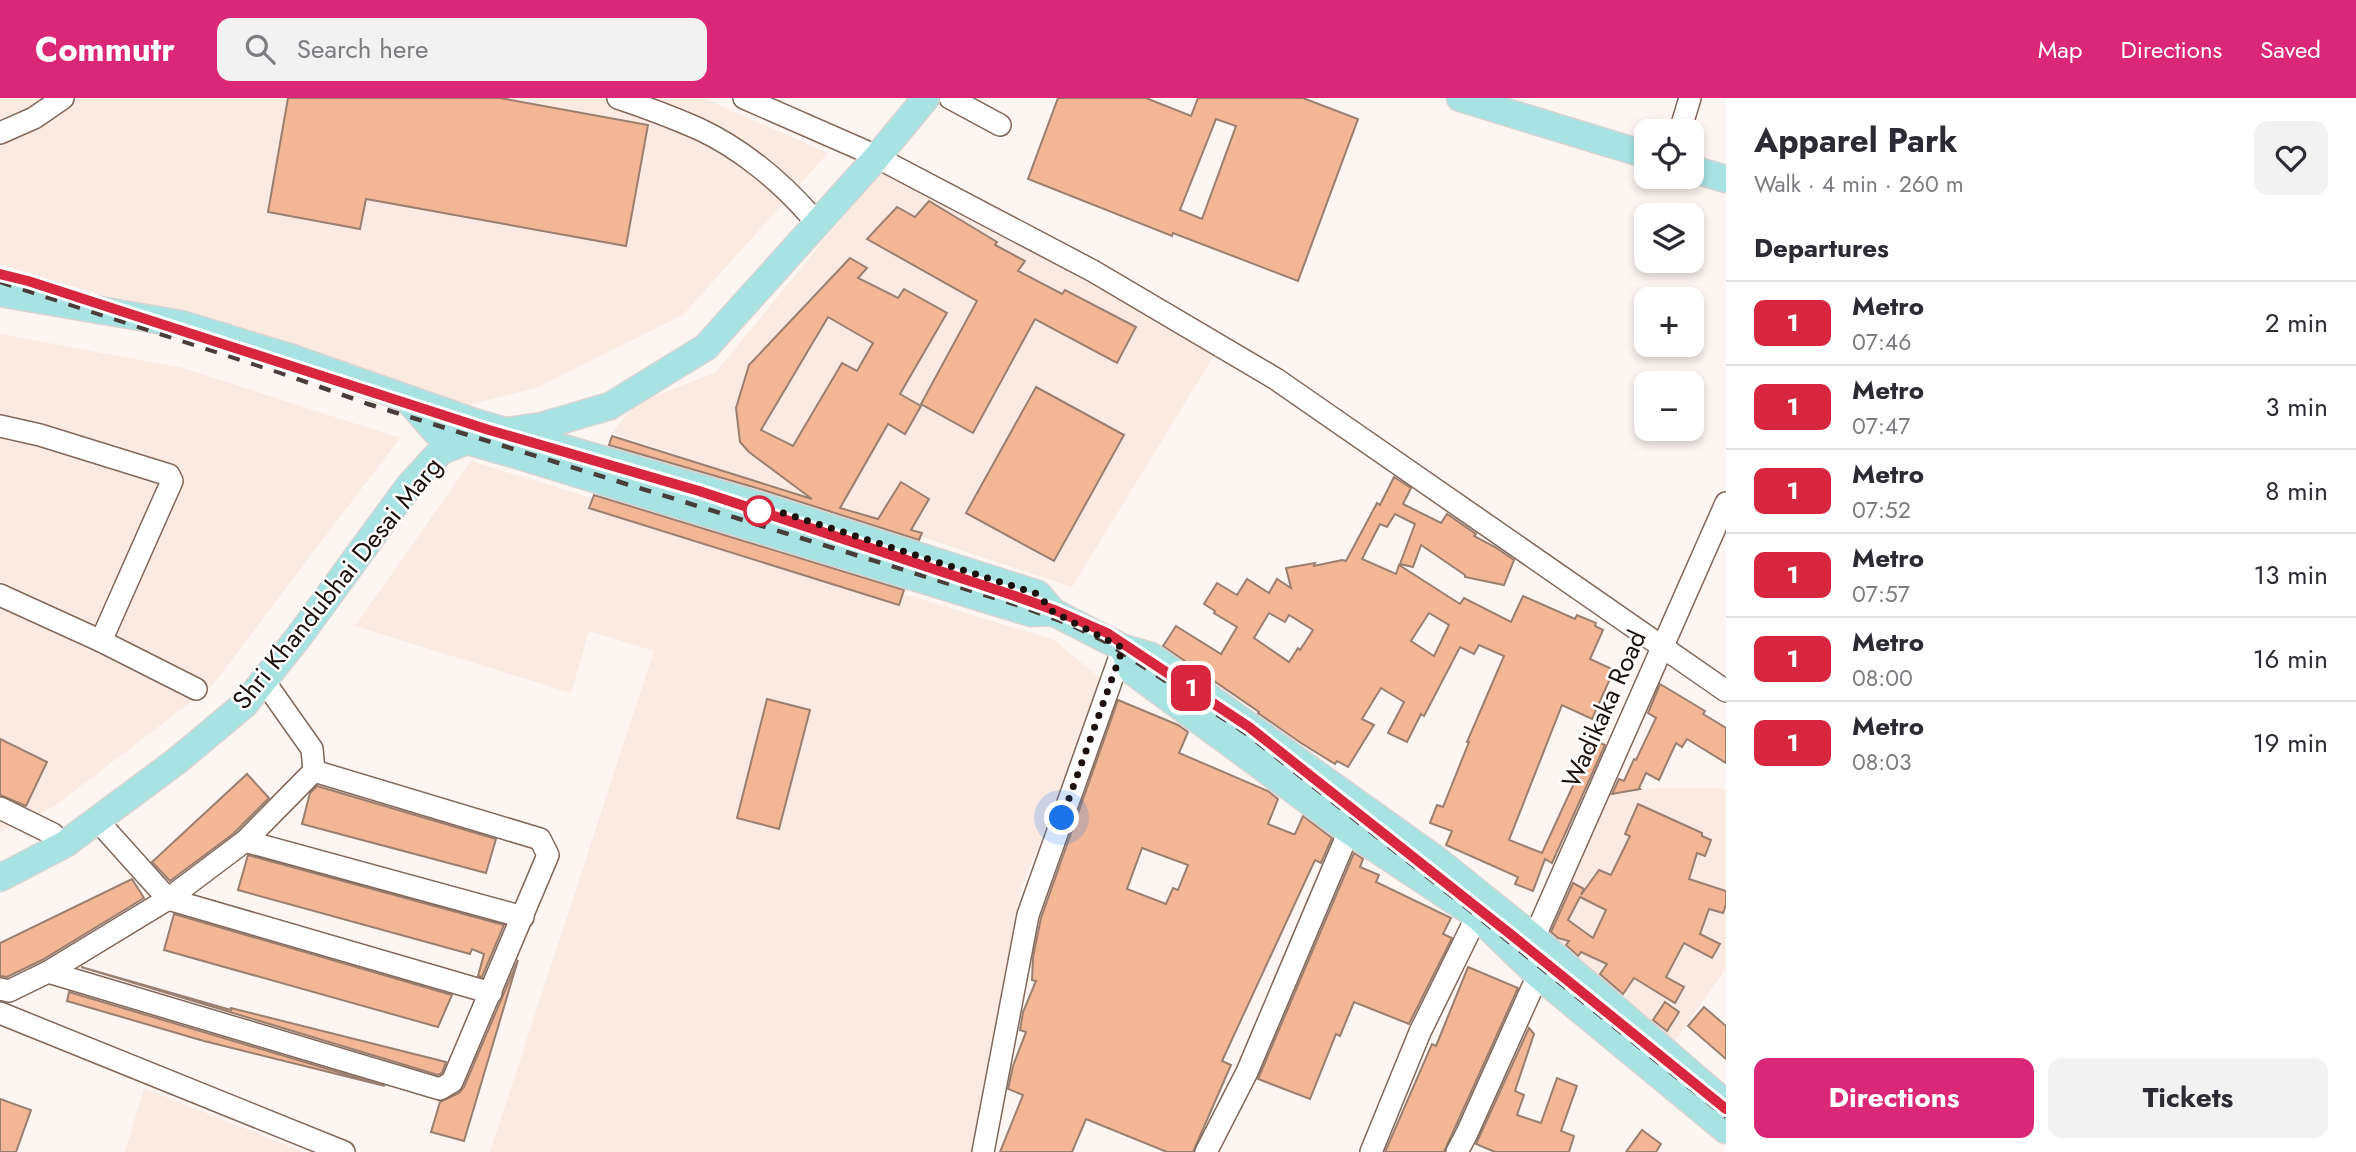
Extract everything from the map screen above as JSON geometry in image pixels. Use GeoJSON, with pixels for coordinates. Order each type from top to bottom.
{"type":"FeatureCollection","features":[{"type":"Feature","properties":{"kind":"main road","name":"Shri Khandubhai Desai Marg"},"geometry":{"type":"LineString","coordinates":[[470,432],[542,426],[610,406],[706,347],[871,154],[910,98]]}},
{"type":"Feature","properties":{"kind":"main road","name":"Shri Khandubhai Desai Marg"},"geometry":{"type":"LineString","coordinates":[[0,863],[53,834],[135,776],[233,694],[285,635],[394,493],[441,451],[470,432],[604,395],[696,338],[810,214],[926,98]]}},
{"type":"Feature","properties":{"kind":"main road"},"geometry":{"type":"LineString","coordinates":[[1460,98],[1634,151]]}},
{"type":"Feature","properties":{"kind":"main road"},"geometry":{"type":"LineString","coordinates":[[1704,172],[1726,178]]}},
{"type":"Feature","properties":{"kind":"main road"},"geometry":{"type":"LineString","coordinates":[[0,293],[181,324],[289,357],[407,399],[470,432],[1031,613],[1053,612]]}},
{"type":"Feature","properties":{"kind":"main road"},"geometry":{"type":"LineString","coordinates":[[407,399],[436,432],[470,432]]}},
{"type":"Feature","properties":{"kind":"main road"},"geometry":{"type":"LineString","coordinates":[[507,431],[755,504],[1038,594],[1053,612],[1123,648],[1151,656],[1437,860],[1534,938],[1726,1104]]}},
{"type":"Feature","properties":{"kind":"main road","name":"Shri Khandubhai Desai Marg"},"geometry":{"type":"LineString","coordinates":[[0,878],[65,844],[178,760],[245,704],[297,639],[394,493],[401,469],[436,432]]}},
{"type":"Feature","properties":{"kind":"main road"},"geometry":{"type":"LineString","coordinates":[[1123,648],[1132,671],[1349,831],[1478,916],[1538,975],[1726,1130]]}},
{"type":"Feature","properties":{"kind":"street"},"geometry":{"type":"LineString","coordinates":[[0,134],[34,118],[63,98]]}},
{"type":"Feature","properties":{"kind":"street"},"geometry":{"type":"LineString","coordinates":[[618,98],[702,130],[762,168],[810,214]]}},
{"type":"Feature","properties":{"kind":"street"},"geometry":{"type":"LineString","coordinates":[[744,98],[871,154],[1093,271],[1276,379],[1726,691]]}},
{"type":"Feature","properties":{"kind":"street"},"geometry":{"type":"LineString","coordinates":[[950,98],[1000,125]]}},
{"type":"Feature","properties":{"kind":"street"},"geometry":{"type":"LineString","coordinates":[[1684,119],[1690,98]]}},
{"type":"Feature","properties":{"kind":"street"},"geometry":{"type":"LineString","coordinates":[[0,426],[40,435],[169,475],[172,481],[100,641]]}},
{"type":"Feature","properties":{"kind":"street","name":"Wadikaka Road"},"geometry":{"type":"LineString","coordinates":[[1534,938],[1726,503]]}},
{"type":"Feature","properties":{"kind":"street"},"geometry":{"type":"LineString","coordinates":[[0,595],[195,689]]}},
{"type":"Feature","properties":{"kind":"street"},"geometry":{"type":"LineString","coordinates":[[983,1152],[1028,915],[1123,648]]}},
{"type":"Feature","properties":{"kind":"street"},"geometry":{"type":"LineString","coordinates":[[0,989],[9,991],[47,972],[168,899],[245,841],[314,771],[312,749],[264,681]]}},
{"type":"Feature","properties":{"kind":"street"},"geometry":{"type":"LineString","coordinates":[[47,972],[440,1088],[452,1082],[548,855],[540,839],[314,771]]}},
{"type":"Feature","properties":{"kind":"street"},"geometry":{"type":"LineString","coordinates":[[0,808],[53,834]]}},
{"type":"Feature","properties":{"kind":"street"},"geometry":{"type":"LineString","coordinates":[[97,820],[168,899],[491,993]]}},
{"type":"Feature","properties":{"kind":"street"},"geometry":{"type":"LineString","coordinates":[[1206,1152],[1247,1072],[1349,831]]}},
{"type":"Feature","properties":{"kind":"street"},"geometry":{"type":"LineString","coordinates":[[245,841],[523,917]]}},
{"type":"Feature","properties":{"kind":"street"},"geometry":{"type":"LineString","coordinates":[[1371,1152],[1420,1032],[1478,916]]}},
{"type":"Feature","properties":{"kind":"street"},"geometry":{"type":"LineString","coordinates":[[1457,1152],[1538,975]]}},
{"type":"Feature","properties":{"kind":"street"},"geometry":{"type":"LineString","coordinates":[[0,1013],[344,1152]]}},
{"type":"Feature","properties":{"kind":"shaded area"},"geometry":{"type":"Polygon","coordinates":[[[0,98],[703,98],[828,153],[683,315],[536,388],[467,405],[0,265],[0,98]]]}},
{"type":"Feature","properties":{"kind":"shaded area"},"geometry":{"type":"Polygon","coordinates":[[[882,169],[1094,282],[1215,354],[1072,587],[612,433],[636,404],[716,372],[882,169]]]}},
{"type":"Feature","properties":{"kind":"shaded area"},"geometry":{"type":"Polygon","coordinates":[[[0,334],[183,368],[400,438],[211,687],[53,807],[0,832],[0,334]]]}},
{"type":"Feature","properties":{"kind":"shaded area"},"geometry":{"type":"Polygon","coordinates":[[[471,461],[1054,640],[1106,683],[1021,888],[972,1152],[490,1152],[654,651],[589,631],[571,693],[355,626],[471,461]]]}},
{"type":"Feature","properties":{"kind":"shaded area"},"geometry":{"type":"Polygon","coordinates":[[[1658,788],[1726,790],[1726,968],[1669,1050],[1539,937],[1600,796],[1658,788]]]}},
{"type":"Feature","properties":{"kind":"shaded area"},"geometry":{"type":"Polygon","coordinates":[[[144,1088],[304,1152],[125,1152],[144,1088]]]}},
{"type":"Feature","properties":{"kind":"building"},"geometry":{"type":"Polygon","coordinates":[[[288,98],[500,98],[648,125],[626,246],[366,199],[360,229],[268,212],[288,98]]]}},
{"type":"Feature","properties":{"kind":"building"},"geometry":{"type":"Polygon","coordinates":[[[1058,98],[1146,98],[1191,116],[1198,98],[1303,98],[1358,119],[1298,281],[1173,233],[1172,236],[1028,179],[1058,98]],[[1216,119],[1180,210],[1202,219],[1236,126],[1216,119]]]}},
{"type":"Feature","properties":{"kind":"building"},"geometry":{"type":"Polygon","coordinates":[[[929,201],[997,242],[995,245],[1025,261],[1018,271],[1062,294],[1065,290],[1136,327],[1117,363],[1035,319],[973,433],[921,404],[977,301],[867,239],[897,207],[915,217],[929,201]]]}},
{"type":"Feature","properties":{"kind":"building"},"geometry":{"type":"Polygon","coordinates":[[[850,258],[867,268],[858,278],[898,298],[904,289],[947,313],[900,394],[921,406],[905,434],[888,424],[840,508],[878,519],[901,482],[929,499],[911,530],[922,533],[919,540],[760,489],[609,445],[612,436],[812,499],[749,452],[740,442],[736,408],[749,365],[850,258]],[[828,317],[761,430],[793,446],[842,363],[857,371],[873,343],[828,317]]]}},
{"type":"Feature","properties":{"kind":"building"},"geometry":{"type":"Polygon","coordinates":[[[1036,387],[1124,435],[1054,561],[966,513],[1036,387]]]}},
{"type":"Feature","properties":{"kind":"building"},"geometry":{"type":"Polygon","coordinates":[[[1394,477],[1411,488],[1403,504],[1441,523],[1447,514],[1476,534],[1474,536],[1514,560],[1504,585],[1465,577],[1421,545],[1413,567],[1400,564],[1415,524],[1395,514],[1387,527],[1380,524],[1362,559],[1396,574],[1399,565],[1460,604],[1464,598],[1511,622],[1523,596],[1575,619],[1577,615],[1596,623],[1595,626],[1603,630],[1590,659],[1614,670],[1592,719],[1562,705],[1509,840],[1542,853],[1594,740],[1605,745],[1552,863],[1545,859],[1533,891],[1515,884],[1518,877],[1446,845],[1452,831],[1430,823],[1437,805],[1443,807],[1504,656],[1479,645],[1474,654],[1460,647],[1424,716],[1421,714],[1407,742],[1388,733],[1404,702],[1381,688],[1362,719],[1374,725],[1348,767],[1337,761],[1335,764],[1301,743],[1163,646],[1176,626],[1221,654],[1237,627],[1204,604],[1217,583],[1237,595],[1247,579],[1269,593],[1277,579],[1291,588],[1286,568],[1346,561],[1377,503],[1380,505],[1394,477]],[[1269,613],[1254,638],[1289,662],[1313,630],[1289,615],[1285,622],[1269,613]],[[1429,613],[1411,641],[1434,656],[1449,625],[1429,613]]]}},
{"type":"Feature","properties":{"kind":"building"},"geometry":{"type":"Polygon","coordinates":[[[594,495],[904,590],[899,605],[589,508],[594,495]]]}},
{"type":"Feature","properties":{"kind":"building"},"geometry":{"type":"Polygon","coordinates":[[[1660,684],[1705,711],[1703,714],[1726,728],[1726,763],[1687,739],[1682,747],[1676,743],[1659,780],[1646,773],[1640,789],[1612,794],[1619,779],[1624,781],[1656,718],[1648,713],[1660,684]]]}},
{"type":"Feature","properties":{"kind":"building"},"geometry":{"type":"Polygon","coordinates":[[[767,699],[810,710],[779,829],[737,818],[767,699]]]}},
{"type":"Feature","properties":{"kind":"building"},"geometry":{"type":"Polygon","coordinates":[[[1118,700],[1178,725],[1188,732],[1179,753],[1268,791],[1278,799],[1268,824],[1295,834],[1303,816],[1332,838],[1321,863],[1315,860],[1222,1061],[1231,1065],[1193,1152],[1167,1152],[1086,1119],[1072,1152],[1000,1152],[1023,1095],[1008,1089],[1013,1066],[1026,1032],[1020,1030],[1023,1012],[1036,981],[1032,980],[1033,957],[1041,918],[1118,700]],[[1142,848],[1127,889],[1166,904],[1173,888],[1178,890],[1188,865],[1142,848]]]}},
{"type":"Feature","properties":{"kind":"building"},"geometry":{"type":"Polygon","coordinates":[[[0,739],[47,762],[26,806],[0,795],[0,739]]]}},
{"type":"Feature","properties":{"kind":"building"},"geometry":{"type":"Polygon","coordinates":[[[247,774],[269,798],[233,834],[170,881],[152,862],[247,774]]]}},
{"type":"Feature","properties":{"kind":"building"},"geometry":{"type":"Polygon","coordinates":[[[317,786],[496,839],[486,873],[302,824],[310,793],[317,786]]]}},
{"type":"Feature","properties":{"kind":"building"},"geometry":{"type":"Polygon","coordinates":[[[1638,804],[1702,833],[1702,836],[1711,840],[1705,856],[1697,853],[1689,879],[1726,891],[1723,913],[1709,909],[1700,934],[1720,944],[1712,958],[1684,943],[1666,977],[1684,987],[1675,1003],[1634,978],[1623,994],[1600,974],[1607,964],[1581,952],[1578,956],[1566,945],[1569,941],[1558,938],[1551,932],[1573,883],[1584,889],[1581,895],[1599,870],[1611,875],[1630,836],[1625,834],[1638,804]],[[1580,897],[1568,920],[1593,938],[1606,910],[1580,897]]]}},
{"type":"Feature","properties":{"kind":"building"},"geometry":{"type":"Polygon","coordinates":[[[1354,853],[1363,859],[1360,867],[1379,875],[1376,882],[1451,918],[1443,934],[1452,938],[1409,1024],[1354,1002],[1340,1036],[1336,1034],[1310,1099],[1258,1079],[1354,853]]]}},
{"type":"Feature","properties":{"kind":"building"},"geometry":{"type":"Polygon","coordinates":[[[248,855],[504,925],[482,977],[478,976],[484,954],[472,949],[470,954],[238,890],[248,855]]]}},
{"type":"Feature","properties":{"kind":"building"},"geometry":{"type":"Polygon","coordinates":[[[132,879],[144,898],[42,960],[7,977],[0,976],[0,943],[132,879]]]}},
{"type":"Feature","properties":{"kind":"building"},"geometry":{"type":"Polygon","coordinates":[[[174,914],[452,995],[438,1027],[164,950],[174,914]]]}},
{"type":"Feature","properties":{"kind":"building"},"geometry":{"type":"Polygon","coordinates":[[[518,960],[464,1141],[431,1132],[440,1102],[459,1093],[464,1087],[518,960]]]}},
{"type":"Feature","properties":{"kind":"building"},"geometry":{"type":"Polygon","coordinates":[[[81,967],[231,1010],[446,1062],[442,1073],[438,1075],[81,967]]]}},
{"type":"Feature","properties":{"kind":"building"},"geometry":{"type":"Polygon","coordinates":[[[1468,967],[1518,988],[1444,1152],[1385,1152],[1432,1044],[1436,1046],[1468,967]]]}},
{"type":"Feature","properties":{"kind":"building"},"geometry":{"type":"Polygon","coordinates":[[[69,992],[385,1086],[204,1041],[67,1001],[69,992]]]}},
{"type":"Feature","properties":{"kind":"building"},"geometry":{"type":"Polygon","coordinates":[[[1665,1002],[1679,1012],[1667,1031],[1653,1020],[1665,1002]]]}},
{"type":"Feature","properties":{"kind":"building"},"geometry":{"type":"Polygon","coordinates":[[[1704,1007],[1726,1026],[1726,1059],[1688,1026],[1704,1007]]]}},
{"type":"Feature","properties":{"kind":"building"},"geometry":{"type":"Polygon","coordinates":[[[1529,1028],[1534,1034],[1515,1091],[1524,1095],[1517,1115],[1541,1123],[1557,1078],[1577,1086],[1561,1131],[1574,1136],[1569,1152],[1495,1152],[1476,1144],[1529,1028]]]}},
{"type":"Feature","properties":{"kind":"building"},"geometry":{"type":"Polygon","coordinates":[[[0,1099],[31,1110],[16,1152],[0,1152],[0,1099]]]}},
{"type":"Feature","properties":{"kind":"building"},"geometry":{"type":"Polygon","coordinates":[[[1642,1130],[1661,1144],[1656,1152],[1626,1152],[1642,1130]]]}},
{"type":"Feature","properties":{"kind":"railway"},"geometry":{"type":"LineString","coordinates":[[0,282],[368,404],[1014,604],[1069,624],[1104,641],[1247,734],[1726,1117]]}},
{"type":"Feature","properties":{"kind":"railway"},"geometry":{"type":"LineString","coordinates":[[303,371],[489,430],[699,491],[898,557]]}},
{"type":"Feature","properties":{"kind":"metro line","name":"1"},"geometry":{"type":"LineString","coordinates":[[0,274],[489,430],[699,491],[1012,595],[1107,633],[1249,727],[1726,1109]]}},
{"type":"Feature","properties":{"kind":"route"},"geometry":{"type":"LineString","coordinates":[[759,511],[755,504],[1038,594],[1053,612],[1123,648],[1062,818]]}}]}
